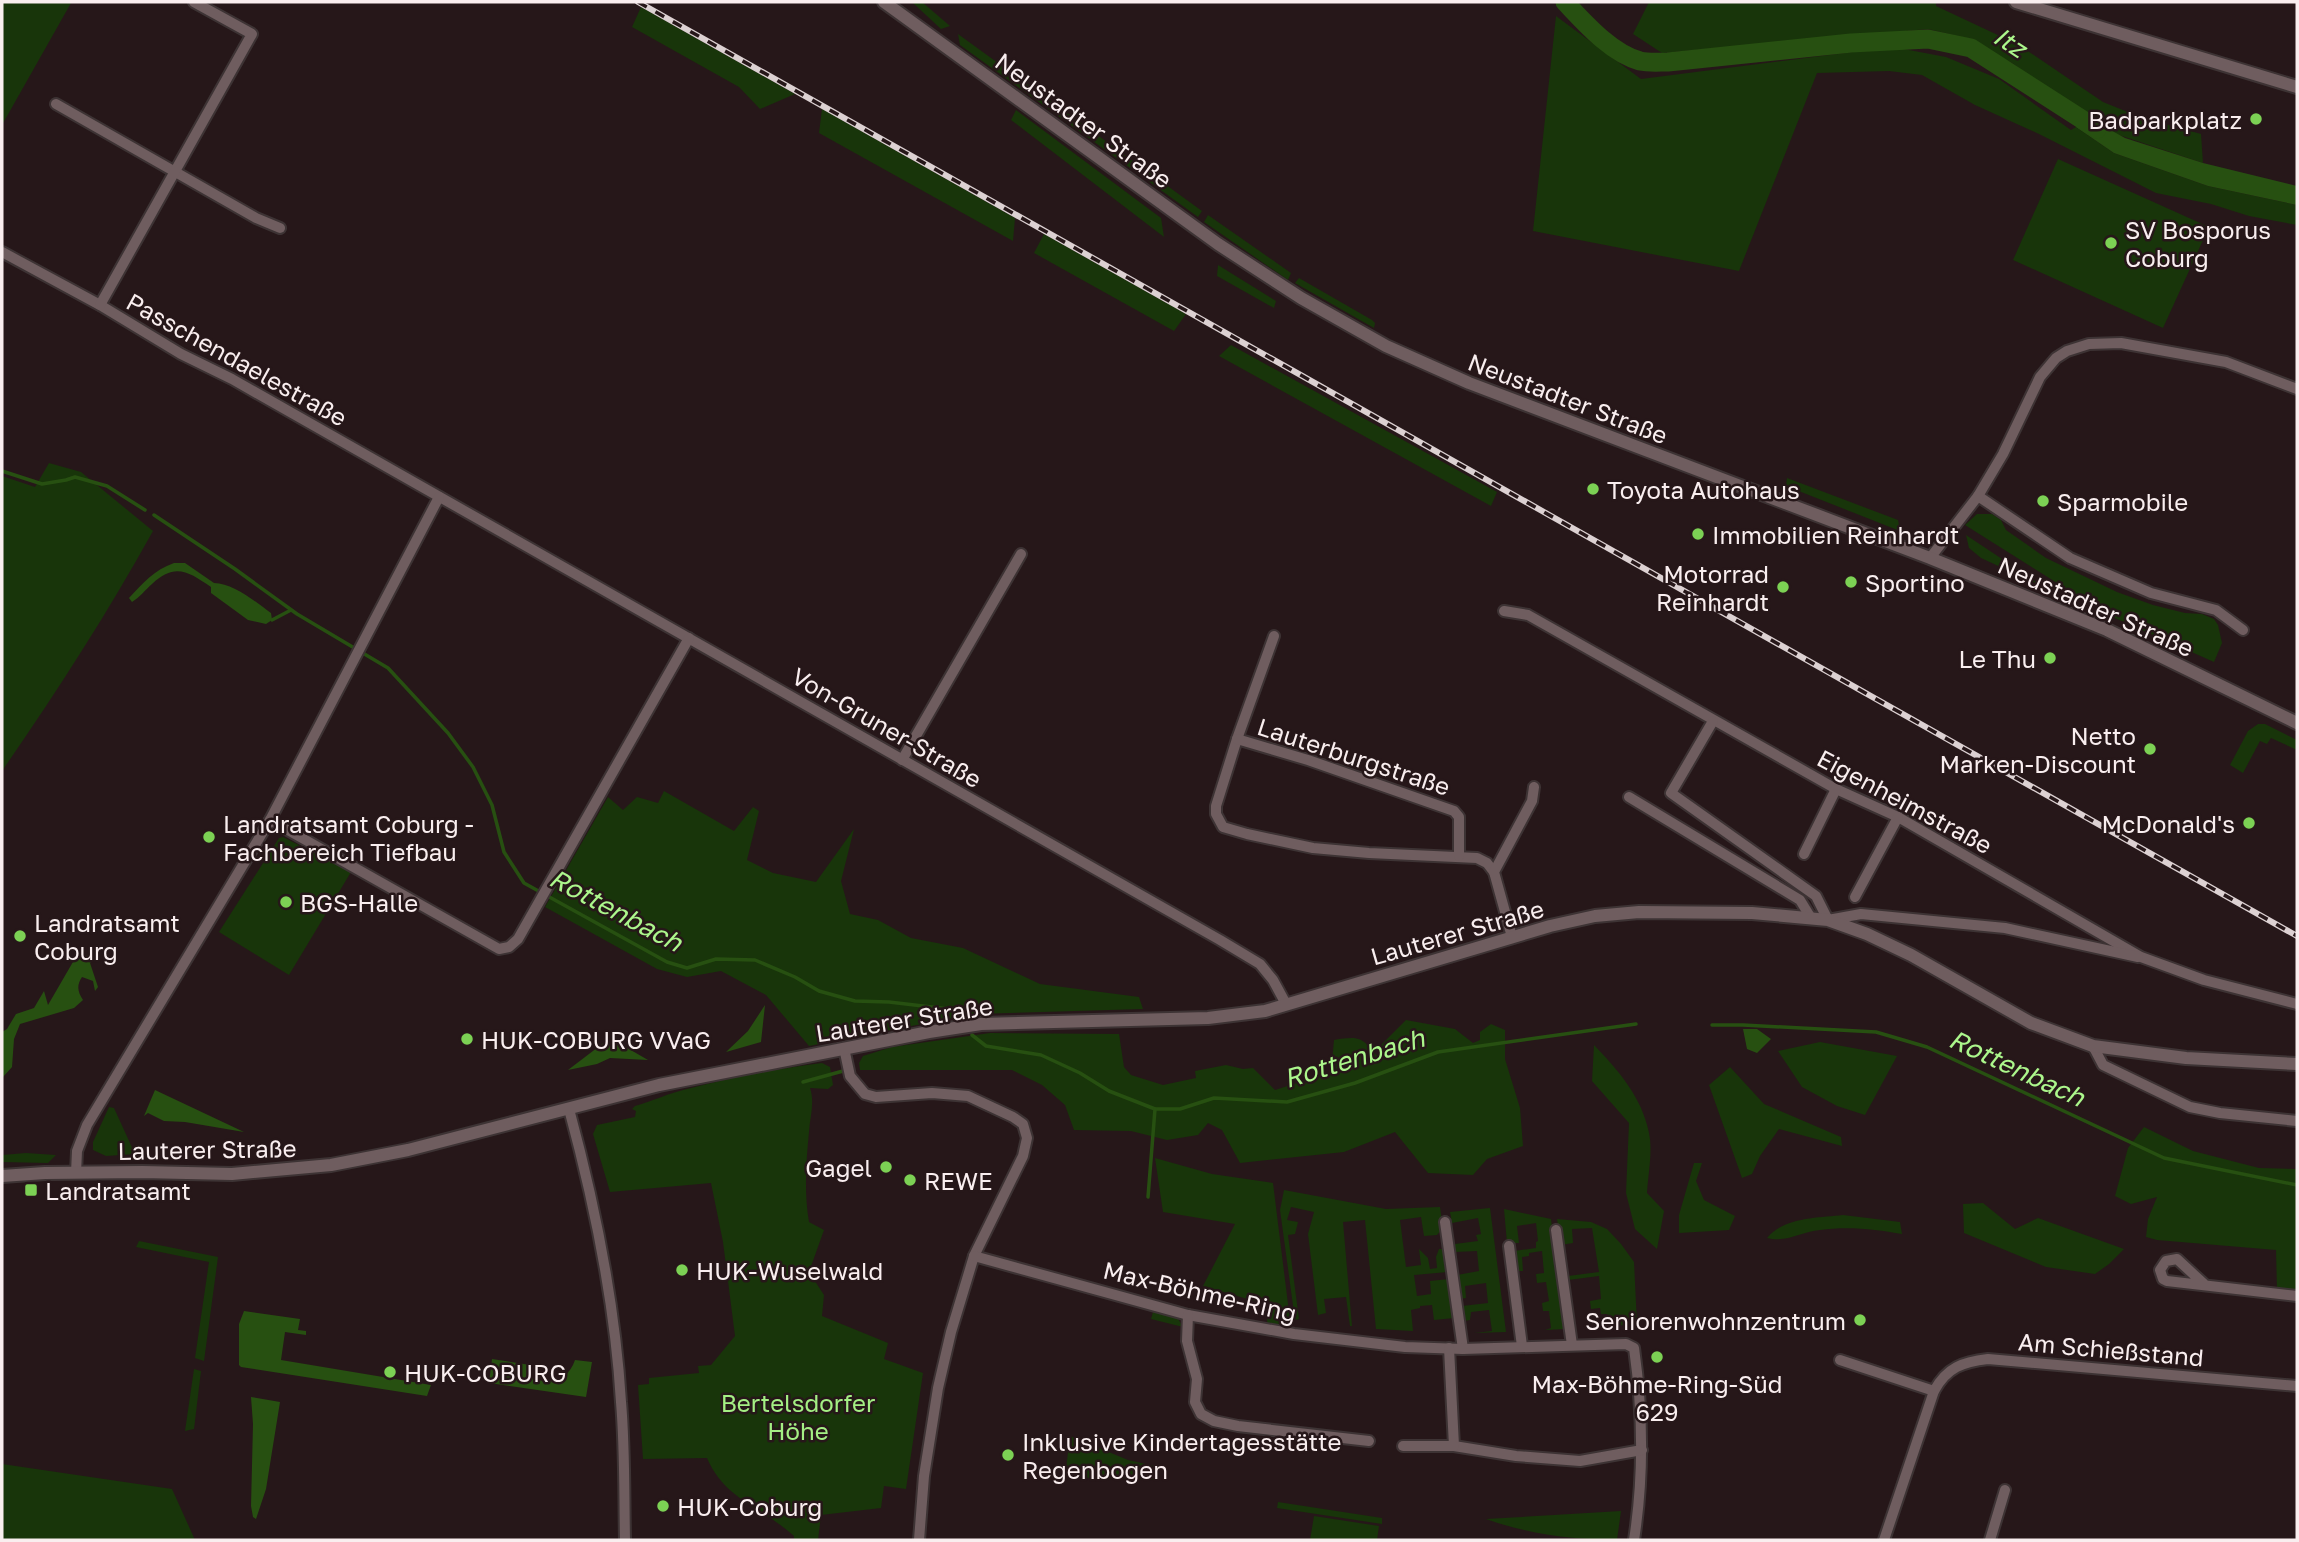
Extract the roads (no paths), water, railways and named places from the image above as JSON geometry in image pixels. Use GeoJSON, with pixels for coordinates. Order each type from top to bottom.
{"type":"FeatureCollection","features":[{"type":"Feature","properties":{"kind":"street"},"geometry":{"type":"LineString","coordinates":[[100,305],[252,34],[194,2]]}},
{"type":"Feature","properties":{"kind":"street","name":"Neustadter Straße"},"geometry":{"type":"LineString","coordinates":[[884,2],[1218,244],[1357,330],[1434,369],[1930,558],[2107,630],[2297,723]]}},
{"type":"Feature","properties":{"kind":"street"},"geometry":{"type":"LineString","coordinates":[[2017,2],[2297,87]]}},
{"type":"Feature","properties":{"kind":"street"},"geometry":{"type":"LineString","coordinates":[[56,104],[256,218],[279,228]]}},
{"type":"Feature","properties":{"kind":"street","name":"Passchendaelestraße"},"geometry":{"type":"LineString","coordinates":[[2,252],[450,504]]}},
{"type":"Feature","properties":{"kind":"street"},"geometry":{"type":"LineString","coordinates":[[1930,558],[1978,496],[2003,454],[2040,377],[2056,358],[2067,351],[2089,344],[2121,343],[2226,362],[2297,389]]}},
{"type":"Feature","properties":{"kind":"street"},"geometry":{"type":"LineString","coordinates":[[1978,496],[2070,558],[2151,593],[2216,610],[2243,630]]}},
{"type":"Feature","properties":{"kind":"street"},"geometry":{"type":"LineString","coordinates":[[76,1173],[77,1151],[87,1125],[270,820],[439,497]]}},
{"type":"Feature","properties":{"kind":"street","name":"Von-Gruner-Straße"},"geometry":{"type":"LineString","coordinates":[[450,504],[1260,964],[1273,980],[1286,1004]]}},
{"type":"Feature","properties":{"kind":"street"},"geometry":{"type":"LineString","coordinates":[[902,760],[1021,554]]}},
{"type":"Feature","properties":{"kind":"street","name":"Eigenheimstraße"},"geometry":{"type":"LineString","coordinates":[[1504,611],[1528,615],[1836,789],[1898,817],[2141,957],[2204,980],[2297,1004]]}},
{"type":"Feature","properties":{"kind":"street","name":"Lauterburgstraße"},"geometry":{"type":"LineString","coordinates":[[1274,636],[1216,806],[1220,822],[1228,830],[1313,848],[1477,858],[1487,863],[1494,872]]}},
{"type":"Feature","properties":{"kind":"street"},"geometry":{"type":"LineString","coordinates":[[270,820],[499,949],[509,947],[518,939],[689,638]]}},
{"type":"Feature","properties":{"kind":"street"},"geometry":{"type":"LineString","coordinates":[[1713,721],[1671,793],[1816,896],[1828,920],[1861,914],[1972,924],[2005,928],[2141,957]]}},
{"type":"Feature","properties":{"kind":"street","name":"Lauterburgstraße"},"geometry":{"type":"LineString","coordinates":[[1237,739],[1411,794],[1454,811],[1459,817],[1459,856]]}},
{"type":"Feature","properties":{"kind":"street"},"geometry":{"type":"LineString","coordinates":[[1512,937],[1494,872],[1532,801],[1534,787]]}},
{"type":"Feature","properties":{"kind":"street"},"geometry":{"type":"LineString","coordinates":[[1804,854],[1836,789]]}},
{"type":"Feature","properties":{"kind":"street"},"geometry":{"type":"LineString","coordinates":[[1629,797],[1800,900],[1811,918]]}},
{"type":"Feature","properties":{"kind":"street"},"geometry":{"type":"LineString","coordinates":[[1854,897],[1898,817]]}},
{"type":"Feature","properties":{"kind":"street","name":"Lauterer Straße"},"geometry":{"type":"LineString","coordinates":[[2,1176],[76,1173],[232,1174],[331,1165],[408,1150],[659,1085],[981,1024],[1208,1018],[1265,1011],[1570,921],[1640,912],[1752,914],[1828,920],[1867,934],[1911,955],[2031,1023],[2093,1046],[2186,1058],[2297,1064]]}},
{"type":"Feature","properties":{"kind":"street","name":"Lauterer Straße"},"geometry":{"type":"LineString","coordinates":[[2093,1046],[2103,1065],[2190,1107],[2297,1121]]}},
{"type":"Feature","properties":{"kind":"street"},"geometry":{"type":"LineString","coordinates":[[844,1048],[850,1076],[864,1094],[876,1097],[932,1093],[968,1096],[1023,1124],[1027,1138],[1023,1156],[974,1256],[951,1332],[938,1388],[924,1476],[919,1540]]}},
{"type":"Feature","properties":{"kind":"street"},"geometry":{"type":"LineString","coordinates":[[569,1108],[596,1219],[608,1284],[621,1402],[625,1540]]}},
{"type":"Feature","properties":{"kind":"street"},"geometry":{"type":"LineString","coordinates":[[1445,1222],[1463,1349]]}},
{"type":"Feature","properties":{"kind":"street"},"geometry":{"type":"LineString","coordinates":[[1556,1230],[1572,1345]]}},
{"type":"Feature","properties":{"kind":"street"},"geometry":{"type":"LineString","coordinates":[[1509,1246],[1522,1346]]}},
{"type":"Feature","properties":{"kind":"street","name":"Max-Böhme-Ring"},"geometry":{"type":"LineString","coordinates":[[974,1256],[1188,1315],[1294,1335],[1402,1347],[1463,1349],[1626,1344],[1634,1348],[1639,1381],[1642,1450],[1634,1540]]}},
{"type":"Feature","properties":{"kind":"street"},"geometry":{"type":"LineString","coordinates":[[2204,1284],[2297,1296]]}},
{"type":"Feature","properties":{"kind":"street"},"geometry":{"type":"LineString","coordinates":[[1188,1315],[1187,1341],[1197,1379],[1195,1402],[1201,1414],[1214,1421],[1238,1426],[1368,1441]]}},
{"type":"Feature","properties":{"kind":"street"},"geometry":{"type":"LineString","coordinates":[[1449,1348],[1454,1446]]}},
{"type":"Feature","properties":{"kind":"street","name":"Am Schießstand"},"geometry":{"type":"LineString","coordinates":[[1884,1540],[1934,1391],[1939,1381],[1953,1367],[1965,1362],[1988,1359],[2297,1386]]}},
{"type":"Feature","properties":{"kind":"street"},"geometry":{"type":"LineString","coordinates":[[1840,1360],[1934,1391]]}},
{"type":"Feature","properties":{"kind":"street"},"geometry":{"type":"LineString","coordinates":[[1403,1446],[1454,1446],[1516,1456],[1580,1461],[1642,1450]]}},
{"type":"Feature","properties":{"kind":"street"},"geometry":{"type":"LineString","coordinates":[[1990,1540],[2006,1490]]}},
{"type":"Feature","properties":{"kind":"waterway","name":"Itz"},"geometry":{"type":"LineString","coordinates":[[1565,2],[1609,44],[1629,57],[1643,62],[1668,62],[1851,43],[1928,39],[1971,48],[2097,129]]}},
{"type":"Feature","properties":{"kind":"waterway","name":"Rottenbach"},"geometry":{"type":"LineString","coordinates":[[2,471],[42,484],[75,477],[107,486],[145,510]]}},
{"type":"Feature","properties":{"kind":"waterway","name":"Rottenbach"},"geometry":{"type":"LineString","coordinates":[[154,515],[297,614],[388,668],[448,733],[473,767],[492,805],[504,852],[524,883],[667,962],[687,968],[716,959],[755,960],[795,977],[819,991],[855,1001],[957,1010],[962,1018]]}},
{"type":"Feature","properties":{"kind":"waterway"},"geometry":{"type":"LineString","coordinates":[[272,620],[291,610]]}},
{"type":"Feature","properties":{"kind":"waterway","name":"Rottenbach"},"geometry":{"type":"LineString","coordinates":[[972,1035],[986,1046],[1041,1055],[1080,1073],[1109,1091],[1155,1109],[1180,1109],[1214,1098],[1287,1102],[1355,1083],[1438,1052],[1636,1024]]}},
{"type":"Feature","properties":{"kind":"waterway","name":"Rottenbach"},"geometry":{"type":"LineString","coordinates":[[1712,1025],[1876,1032],[1927,1047],[2164,1158],[2297,1185]]}},
{"type":"Feature","properties":{"kind":"waterway","name":"Rottenbach"},"geometry":{"type":"LineString","coordinates":[[803,1082],[843,1071]]}},
{"type":"Feature","properties":{"kind":"waterway"},"geometry":{"type":"LineString","coordinates":[[1148,1197],[1155,1109]]}},
{"type":"Feature","properties":{"kind":"railway"},"geometry":{"type":"LineString","coordinates":[[638,2],[2297,936]]}},
{"type":"Feature","properties":{"kind":"place","name":"Badparkplatz"},"geometry":{"type":"Point","coordinates":[2256,119]}},
{"type":"Feature","properties":{"kind":"place","name":"SV Bosporus Coburg"},"geometry":{"type":"Point","coordinates":[2111,243]}},
{"type":"Feature","properties":{"kind":"place","name":"Toyota Autohaus"},"geometry":{"type":"Point","coordinates":[1593,489]}},
{"type":"Feature","properties":{"kind":"place","name":"Sparmobile"},"geometry":{"type":"Point","coordinates":[2043,501]}},
{"type":"Feature","properties":{"kind":"place","name":"Immobilien Reinhardt"},"geometry":{"type":"Point","coordinates":[1698,534]}},
{"type":"Feature","properties":{"kind":"place","name":"Sportino"},"geometry":{"type":"Point","coordinates":[1851,582]}},
{"type":"Feature","properties":{"kind":"place","name":"Motorrad Reinhardt"},"geometry":{"type":"Point","coordinates":[1783,587]}},
{"type":"Feature","properties":{"kind":"place","name":"Le Thu"},"geometry":{"type":"Point","coordinates":[2050,658]}},
{"type":"Feature","properties":{"kind":"place","name":"Netto Marken-Discount"},"geometry":{"type":"Point","coordinates":[2150,749]}},
{"type":"Feature","properties":{"kind":"place","name":"McDonald's"},"geometry":{"type":"Point","coordinates":[2249,823]}},
{"type":"Feature","properties":{"kind":"place","name":"Landratsamt Coburg - Fachbereich Tiefbau"},"geometry":{"type":"Point","coordinates":[209,837]}},
{"type":"Feature","properties":{"kind":"place","name":"BGS-Halle"},"geometry":{"type":"Point","coordinates":[286,902]}},
{"type":"Feature","properties":{"kind":"place","name":"Landratsamt Coburg"},"geometry":{"type":"Point","coordinates":[20,936]}},
{"type":"Feature","properties":{"kind":"place","name":"HUK-COBURG VVaG"},"geometry":{"type":"Point","coordinates":[467,1039]}},
{"type":"Feature","properties":{"kind":"place","name":"Gagel"},"geometry":{"type":"Point","coordinates":[886,1167]}},
{"type":"Feature","properties":{"kind":"place","name":"REWE"},"geometry":{"type":"Point","coordinates":[910,1180]}},
{"type":"Feature","properties":{"kind":"place","name":"Landratsamt"},"geometry":{"type":"Point","coordinates":[31,1190]}},
{"type":"Feature","properties":{"kind":"place","name":"HUK-Wuselwald"},"geometry":{"type":"Point","coordinates":[682,1270]}},
{"type":"Feature","properties":{"kind":"place","name":"Seniorenwohnzentrum"},"geometry":{"type":"Point","coordinates":[1860,1320]}},
{"type":"Feature","properties":{"kind":"place","name":"Max-Böhme-Ring-Süd 629"},"geometry":{"type":"Point","coordinates":[1657,1357]}},
{"type":"Feature","properties":{"kind":"place","name":"HUK-COBURG"},"geometry":{"type":"Point","coordinates":[390,1372]}},
{"type":"Feature","properties":{"kind":"place","name":"Inklusive Kindertagesstätte Regenbogen"},"geometry":{"type":"Point","coordinates":[1008,1455]}},
{"type":"Feature","properties":{"kind":"place","name":"HUK-Coburg"},"geometry":{"type":"Point","coordinates":[663,1506]}},
{"type":"Feature","properties":{"kind":"park label","name":"Bertelsdorfer Höhe"},"geometry":{"type":"Point","coordinates":[798,1416]}}]}
